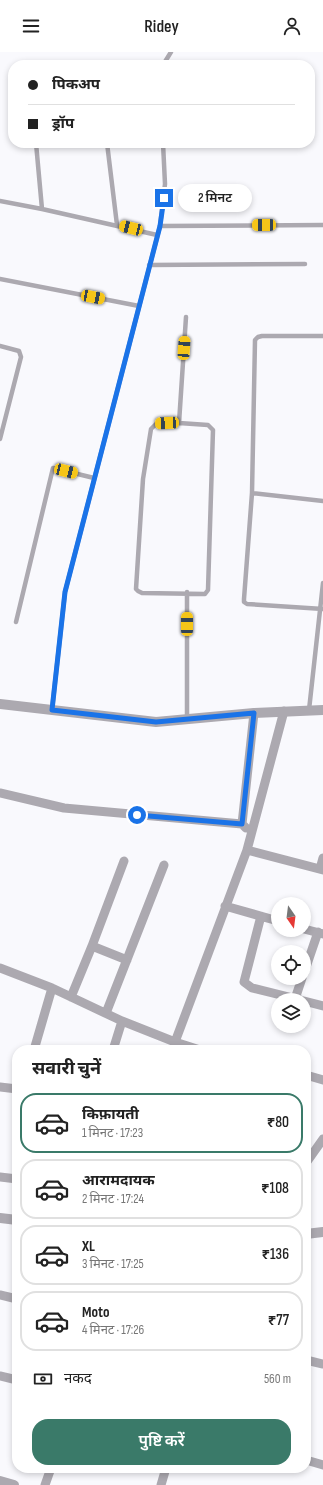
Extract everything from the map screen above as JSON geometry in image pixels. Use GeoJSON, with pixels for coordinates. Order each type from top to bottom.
{"type":"FeatureCollection","features":[{"type":"Feature","properties":{"kind":"street"},"geometry":{"type":"LineString","coordinates":[[0,704],[156,722],[254,713],[323,710]]}},
{"type":"Feature","properties":{"kind":"street"},"geometry":{"type":"LineString","coordinates":[[175,1042],[247,850],[284,711]]}},
{"type":"Feature","properties":{"kind":"street"},"geometry":{"type":"LineString","coordinates":[[242,824],[254,713]]}},
{"type":"Feature","properties":{"kind":"street"},"geometry":{"type":"LineString","coordinates":[[0,793],[64,808],[242,824],[252,832]]}},
{"type":"Feature","properties":{"kind":"street"},"geometry":{"type":"LineString","coordinates":[[247,850],[322,870],[323,858]]}},
{"type":"Feature","properties":{"kind":"street"},"geometry":{"type":"LineString","coordinates":[[71,997],[124,861]]}},
{"type":"Feature","properties":{"kind":"street"},"geometry":{"type":"LineString","coordinates":[[106,1013],[164,865]]}},
{"type":"Feature","properties":{"kind":"street"},"geometry":{"type":"LineString","coordinates":[[225,906],[271,919]]}},
{"type":"Feature","properties":{"kind":"street"},"geometry":{"type":"LineString","coordinates":[[261,916],[244,982],[252,988],[272,993]]}},
{"type":"Feature","properties":{"kind":"street"},"geometry":{"type":"LineString","coordinates":[[311,956],[320,933]]}},
{"type":"Feature","properties":{"kind":"street"},"geometry":{"type":"LineString","coordinates":[[92,946],[127,960]]}},
{"type":"Feature","properties":{"kind":"street"},"geometry":{"type":"LineString","coordinates":[[0,968],[52,988],[122,1021],[184,1045]]}},
{"type":"Feature","properties":{"kind":"street"},"geometry":{"type":"LineString","coordinates":[[35,1045],[52,988]]}},
{"type":"Feature","properties":{"kind":"street"},"geometry":{"type":"LineString","coordinates":[[311,1003],[323,1006]]}},
{"type":"Feature","properties":{"kind":"street"},"geometry":{"type":"LineString","coordinates":[[115,1045],[122,1021]]}},
{"type":"Feature","properties":{"kind":"street"},"geometry":{"type":"LineString","coordinates":[[311,1076],[323,1080]]}},
{"type":"Feature","properties":{"kind":"street"},"geometry":{"type":"LineString","coordinates":[[0,1087],[12,1088]]}},
{"type":"Feature","properties":{"kind":"street"},"geometry":{"type":"LineString","coordinates":[[311,1156],[323,1139]]}},
{"type":"Feature","properties":{"kind":"street"},"geometry":{"type":"LineString","coordinates":[[0,1177],[12,1178]]}},
{"type":"Feature","properties":{"kind":"street"},"geometry":{"type":"LineString","coordinates":[[0,1218],[12,1219]]}},
{"type":"Feature","properties":{"kind":"street"},"geometry":{"type":"LineString","coordinates":[[311,1233],[323,1232]]}},
{"type":"Feature","properties":{"kind":"street"},"geometry":{"type":"LineString","coordinates":[[0,1296],[12,1298]]}},
{"type":"Feature","properties":{"kind":"street"},"geometry":{"type":"LineString","coordinates":[[311,1361],[323,1364]]}},
{"type":"Feature","properties":{"kind":"street"},"geometry":{"type":"LineString","coordinates":[[0,1376],[12,1379]]}},
{"type":"Feature","properties":{"kind":"street"},"geometry":{"type":"LineString","coordinates":[[311,1461],[323,1465]]}},
{"type":"Feature","properties":{"kind":"street"},"geometry":{"type":"LineString","coordinates":[[46,1485],[50,1473]]}},
{"type":"Feature","properties":{"kind":"street"},"geometry":{"type":"LineString","coordinates":[[161,1485],[165,1473]]}},
{"type":"Feature","properties":{"kind":"street"},"geometry":{"type":"LineString","coordinates":[[0,1481],[14,1485]]}},
{"type":"Feature","properties":{"kind":"lane"},"geometry":{"type":"LineString","coordinates":[[36,148],[42,209]]}},
{"type":"Feature","properties":{"kind":"lane"},"geometry":{"type":"LineString","coordinates":[[108,148],[118,225]]}},
{"type":"Feature","properties":{"kind":"lane"},"geometry":{"type":"LineString","coordinates":[[52,710],[65,592],[160,226],[166,184],[163,148]]}},
{"type":"Feature","properties":{"kind":"lane"},"geometry":{"type":"LineString","coordinates":[[0,201],[118,225],[157,235]]}},
{"type":"Feature","properties":{"kind":"lane"},"geometry":{"type":"LineString","coordinates":[[160,226],[323,225]]}},
{"type":"Feature","properties":{"kind":"lane"},"geometry":{"type":"LineString","coordinates":[[149,265],[305,264]]}},
{"type":"Feature","properties":{"kind":"lane"},"geometry":{"type":"LineString","coordinates":[[0,279],[140,306]]}},
{"type":"Feature","properties":{"kind":"lane"},"geometry":{"type":"LineString","coordinates":[[179,422],[186,318]]}},
{"type":"Feature","properties":{"kind":"lane"},"geometry":{"type":"LineString","coordinates":[[321,609],[247,604],[244,602],[252,493],[255,340],[262,336],[323,336]]}},
{"type":"Feature","properties":{"kind":"lane"},"geometry":{"type":"LineString","coordinates":[[0,346],[18,351],[21,357],[0,439]]}},
{"type":"Feature","properties":{"kind":"lane"},"geometry":{"type":"LineString","coordinates":[[179,422],[208,424],[213,430],[208,590],[205,594],[187,592],[142,593],[136,589],[143,479],[151,429],[156,424],[179,422]]}},
{"type":"Feature","properties":{"kind":"lane"},"geometry":{"type":"LineString","coordinates":[[16,622],[53,468],[94,478]]}},
{"type":"Feature","properties":{"kind":"lane"},"geometry":{"type":"LineString","coordinates":[[252,493],[323,501]]}},
{"type":"Feature","properties":{"kind":"lane"},"geometry":{"type":"LineString","coordinates":[[309,710],[323,583]]}},
{"type":"Feature","properties":{"kind":"lane"},"geometry":{"type":"LineString","coordinates":[[187,592],[187,719]]}},
{"type":"Feature","properties":{"kind":"route"},"geometry":{"type":"LineString","coordinates":[[137,815],[242,824],[254,713],[156,722],[52,710],[65,592],[140,306],[149,265],[160,226],[164,198]]}}]}
